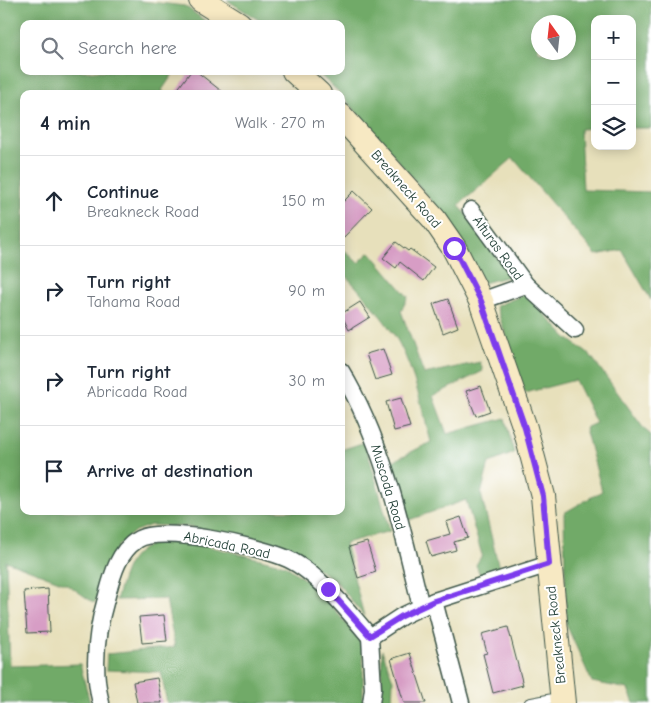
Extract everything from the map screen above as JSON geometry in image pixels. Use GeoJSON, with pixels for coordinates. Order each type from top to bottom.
{"type":"FeatureCollection","features":[{"type":"Feature","properties":{"kind":"street"},"geometry":{"type":"LineString","coordinates":[[201,0],[233,20]]}},
{"type":"Feature","properties":{"kind":"street"},"geometry":{"type":"LineString","coordinates":[[298,75],[315,90]]}},
{"type":"Feature","properties":{"kind":"street","name":"Breakneck Road"},"geometry":{"type":"LineString","coordinates":[[345,120],[434,219],[454,248],[481,301],[525,428],[543,496],[562,700]]}},
{"type":"Feature","properties":{"kind":"street","name":"Alturas Road"},"geometry":{"type":"LineString","coordinates":[[471,210],[526,285],[575,330]]}},
{"type":"Feature","properties":{"kind":"street","name":"Alturas Road"},"geometry":{"type":"LineString","coordinates":[[481,301],[526,285]]}},
{"type":"Feature","properties":{"kind":"street","name":"Muscoda Road"},"geometry":{"type":"LineString","coordinates":[[345,378],[357,397],[374,438],[404,539],[461,703]]}},
{"type":"Feature","properties":{"kind":"street","name":"Abricada Road"},"geometry":{"type":"LineString","coordinates":[[101,703],[96,682],[99,624],[112,576],[123,552],[138,539],[152,534],[178,534],[234,544],[289,560],[328,589],[370,636]]}},
{"type":"Feature","properties":{"kind":"street"},"geometry":{"type":"LineString","coordinates":[[372,703],[370,636],[402,616],[428,604],[549,564]]}},
{"type":"Feature","properties":{"kind":"lane"},"geometry":{"type":"LineString","coordinates":[[529,703],[562,700]]}},
{"type":"Feature","properties":{"kind":"green space"},"geometry":{"type":"Polygon","coordinates":[[[0,0],[133,0],[185,6],[204,20],[20,20],[20,75],[172,75],[162,90],[20,90],[20,515],[345,515],[345,449],[365,442],[390,531],[345,543],[364,616],[336,581],[291,551],[190,527],[151,525],[135,531],[118,546],[101,595],[94,603],[67,584],[6,561],[10,666],[80,664],[90,703],[0,703],[0,0]]]}},
{"type":"Feature","properties":{"kind":"green space"},"geometry":{"type":"Polygon","coordinates":[[[227,0],[651,0],[651,128],[636,128],[636,15],[591,15],[591,128],[580,129],[583,190],[651,192],[651,300],[622,250],[596,255],[513,158],[459,205],[510,276],[483,283],[442,213],[345,99],[345,90],[337,90],[320,75],[345,75],[345,20],[259,20],[227,0]]]}},
{"type":"Feature","properties":{"kind":"green space"},"geometry":{"type":"Polygon","coordinates":[[[345,251],[358,263],[370,252],[408,297],[401,311],[424,374],[480,362],[483,371],[433,396],[447,434],[505,418],[514,453],[489,463],[481,494],[499,568],[481,577],[476,565],[482,555],[466,500],[409,520],[391,462],[431,442],[418,391],[405,355],[394,335],[364,296],[345,275],[345,251]]]}},
{"type":"Feature","properties":{"kind":"green space"},"geometry":{"type":"Polygon","coordinates":[[[526,294],[566,337],[591,356],[644,429],[651,435],[651,703],[634,703],[628,689],[592,682],[566,624],[564,513],[602,491],[585,428],[596,423],[575,380],[525,393],[496,306],[526,294]]]}},
{"type":"Feature","properties":{"kind":"green space"},"geometry":{"type":"Polygon","coordinates":[[[157,542],[190,542],[285,565],[320,591],[363,645],[363,703],[167,703],[161,672],[106,670],[107,654],[175,647],[166,599],[116,600],[125,572],[133,558],[139,552],[157,542]]]}},
{"type":"Feature","properties":{"kind":"green space"},"geometry":{"type":"Polygon","coordinates":[[[382,650],[393,680],[392,703],[381,703],[382,650]]]}},
{"type":"Feature","properties":{"kind":"building"},"geometry":{"type":"Polygon","coordinates":[[[188,75],[201,75],[220,90],[177,90],[188,75]]]}},
{"type":"Feature","properties":{"kind":"building"},"geometry":{"type":"Polygon","coordinates":[[[354,191],[372,208],[345,236],[345,200],[354,191]]]}},
{"type":"Feature","properties":{"kind":"building"},"geometry":{"type":"Polygon","coordinates":[[[396,242],[408,251],[410,249],[434,267],[424,281],[400,262],[396,268],[383,258],[396,242]]]}},
{"type":"Feature","properties":{"kind":"building"},"geometry":{"type":"Polygon","coordinates":[[[448,299],[458,327],[443,333],[433,304],[448,299]]]}},
{"type":"Feature","properties":{"kind":"building"},"geometry":{"type":"Polygon","coordinates":[[[360,302],[370,317],[349,330],[345,322],[345,311],[360,302]]]}},
{"type":"Feature","properties":{"kind":"building"},"geometry":{"type":"Polygon","coordinates":[[[383,349],[392,375],[375,380],[366,354],[383,349]]]}},
{"type":"Feature","properties":{"kind":"building"},"geometry":{"type":"Polygon","coordinates":[[[481,386],[490,411],[476,416],[466,391],[481,386]]]}},
{"type":"Feature","properties":{"kind":"building"},"geometry":{"type":"Polygon","coordinates":[[[401,398],[410,427],[394,431],[386,402],[401,398]]]}},
{"type":"Feature","properties":{"kind":"building"},"geometry":{"type":"Polygon","coordinates":[[[461,517],[468,538],[454,542],[456,550],[431,557],[426,541],[450,534],[446,522],[461,517]]]}},
{"type":"Feature","properties":{"kind":"building"},"geometry":{"type":"Polygon","coordinates":[[[367,542],[376,572],[358,578],[349,547],[367,542]]]}},
{"type":"Feature","properties":{"kind":"building"},"geometry":{"type":"Polygon","coordinates":[[[48,589],[50,632],[27,633],[24,591],[48,589]]]}},
{"type":"Feature","properties":{"kind":"building"},"geometry":{"type":"Polygon","coordinates":[[[164,615],[167,641],[142,643],[139,617],[164,615]]]}},
{"type":"Feature","properties":{"kind":"building"},"geometry":{"type":"Polygon","coordinates":[[[508,627],[523,685],[493,693],[483,654],[487,653],[482,634],[508,627]]]}},
{"type":"Feature","properties":{"kind":"building"},"geometry":{"type":"Polygon","coordinates":[[[410,653],[426,703],[404,703],[391,659],[410,653]]]}},
{"type":"Feature","properties":{"kind":"building"},"geometry":{"type":"Polygon","coordinates":[[[157,678],[162,703],[137,703],[133,682],[157,678]]]}},
{"type":"Feature","properties":{"kind":"route"},"geometry":{"type":"LineString","coordinates":[[328,589],[370,636],[402,616],[434,601],[549,564],[543,496],[525,428],[481,301],[468,272],[454,248]]}}]}
